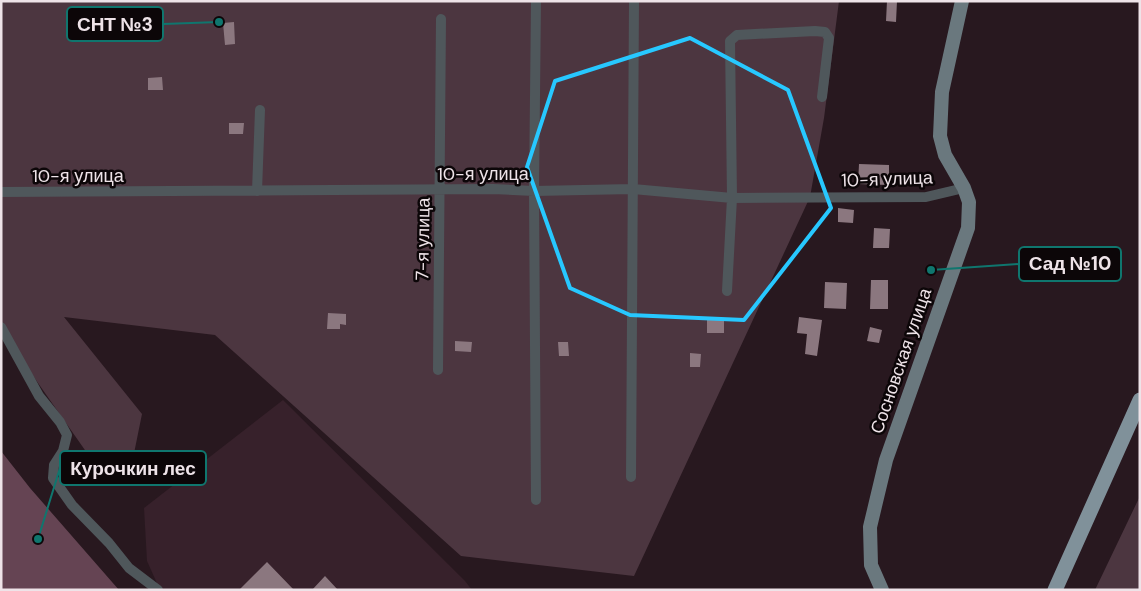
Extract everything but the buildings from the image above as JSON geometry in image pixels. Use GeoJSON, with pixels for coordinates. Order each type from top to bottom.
{"type":"FeatureCollection","features":[{"type":"Feature","properties":{"kind":"main road"},"geometry":{"type":"LineString","coordinates":[[1055,590],[1140,400]]}},
{"type":"Feature","properties":{"kind":"street"},"geometry":{"type":"LineString","coordinates":[[536,1],[534,190],[536,500]]}},
{"type":"Feature","properties":{"kind":"street"},"geometry":{"type":"LineString","coordinates":[[631,476],[634,1]]}},
{"type":"Feature","properties":{"kind":"street","name":"Сосновская улица"},"geometry":{"type":"LineString","coordinates":[[882,590],[871,565],[870,527],[886,460],[968,228],[969,202],[964,188],[946,154],[940,136],[942,92],[962,1]]}},
{"type":"Feature","properties":{"kind":"street","name":"7-я улица"},"geometry":{"type":"LineString","coordinates":[[438,370],[441,19]]}},
{"type":"Feature","properties":{"kind":"street"},"geometry":{"type":"LineString","coordinates":[[727,291],[732,198],[730,41],[737,35],[825,32],[829,38],[822,97]]}},
{"type":"Feature","properties":{"kind":"street"},"geometry":{"type":"LineString","coordinates":[[257,191],[260,110]]}},
{"type":"Feature","properties":{"kind":"street","name":"10-я улица"},"geometry":{"type":"LineString","coordinates":[[1,192],[633,189],[732,198],[926,197],[964,188]]}},
{"type":"Feature","properties":{"kind":"street"},"geometry":{"type":"LineString","coordinates":[[1,327],[39,396],[60,422],[67,436],[63,451],[54,465],[53,478],[72,505],[109,543],[129,568],[158,590]]}},
{"type":"Feature","properties":{"kind":"highlighted area"},"geometry":{"type":"Polygon","coordinates":[[[690,38],[788,90],[831,208],[744,320],[630,315],[570,288],[527,167],[555,81],[690,38]]]}},
{"type":"Feature","properties":{"kind":"shaded area"},"geometry":{"type":"Polygon","coordinates":[[[1,1],[839,1],[824,118],[810,197],[634,576],[461,556],[215,335],[64,317],[142,414],[130,473],[97,486],[87,453],[1,328],[1,1]]]}},
{"type":"Feature","properties":{"kind":"shaded area"},"geometry":{"type":"Polygon","coordinates":[[[283,400],[472,590],[160,590],[147,561],[144,508],[283,400]]]}},
{"type":"Feature","properties":{"kind":"shaded area"},"geometry":{"type":"Polygon","coordinates":[[[1,451],[30,488],[119,590],[1,590],[1,451]]]}},
{"type":"Feature","properties":{"kind":"shaded area"},"geometry":{"type":"Polygon","coordinates":[[[1140,496],[1140,590],[1095,590],[1140,496]]]}},
{"type":"Feature","properties":{"kind":"place","name":"СНТ №3"},"geometry":{"type":"Point","coordinates":[219,22]}},
{"type":"Feature","properties":{"kind":"place","name":"Сад №10"},"geometry":{"type":"Point","coordinates":[931,270]}},
{"type":"Feature","properties":{"kind":"place","name":"Курочкин лес"},"geometry":{"type":"Point","coordinates":[38,539]}}]}
